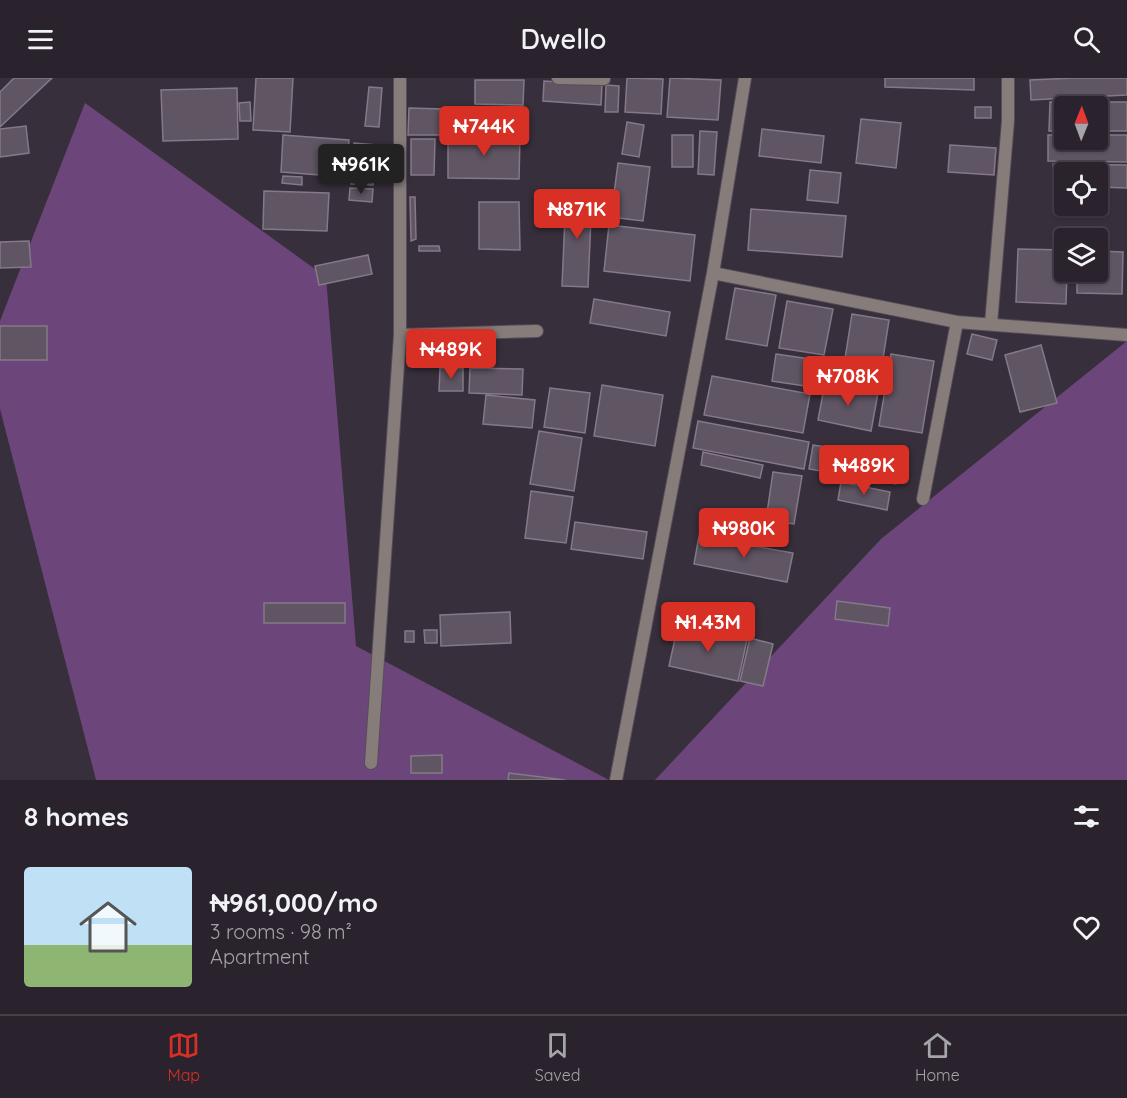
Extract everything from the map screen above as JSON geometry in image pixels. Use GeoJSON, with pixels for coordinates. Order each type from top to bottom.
{"type":"FeatureCollection","features":[{"type":"Feature","properties":{"kind":"street"},"geometry":{"type":"LineString","coordinates":[[371,763],[400,335],[400,78]]}},
{"type":"Feature","properties":{"kind":"street"},"geometry":{"type":"LineString","coordinates":[[558,78],[604,79]]}},
{"type":"Feature","properties":{"kind":"street"},"geometry":{"type":"LineString","coordinates":[[616,780],[713,273],[745,78]]}},
{"type":"Feature","properties":{"kind":"street"},"geometry":{"type":"LineString","coordinates":[[991,324],[1008,121],[1008,78]]}},
{"type":"Feature","properties":{"kind":"street"},"geometry":{"type":"LineString","coordinates":[[713,273],[957,322],[1127,335]]}},
{"type":"Feature","properties":{"kind":"street"},"geometry":{"type":"LineString","coordinates":[[923,498],[957,322]]}},
{"type":"Feature","properties":{"kind":"street"},"geometry":{"type":"LineString","coordinates":[[400,335],[537,331]]}},
{"type":"Feature","properties":{"kind":"shaded area"},"geometry":{"type":"Polygon","coordinates":[[[85,103],[326,277],[356,646],[609,780],[96,780],[0,409],[0,321],[85,103]]]}},
{"type":"Feature","properties":{"kind":"shaded area"},"geometry":{"type":"Polygon","coordinates":[[[1127,341],[1127,780],[655,780],[881,539],[1127,341]]]}},
{"type":"Feature","properties":{"kind":"building"},"geometry":{"type":"Polygon","coordinates":[[[14,78],[52,78],[0,127],[0,92],[14,78]]]}},
{"type":"Feature","properties":{"kind":"building"},"geometry":{"type":"Polygon","coordinates":[[[256,78],[293,78],[290,132],[253,130],[256,78]]]}},
{"type":"Feature","properties":{"kind":"building"},"geometry":{"type":"Polygon","coordinates":[[[627,78],[663,79],[661,114],[625,112],[627,78]]]}},
{"type":"Feature","properties":{"kind":"building"},"geometry":{"type":"Polygon","coordinates":[[[670,78],[721,80],[718,120],[667,117],[670,78]]]}},
{"type":"Feature","properties":{"kind":"building"},"geometry":{"type":"Polygon","coordinates":[[[885,78],[974,78],[974,90],[885,87],[885,78]]]}},
{"type":"Feature","properties":{"kind":"building"},"geometry":{"type":"Polygon","coordinates":[[[1127,78],[1127,95],[1054,96],[1054,99],[1031,100],[1030,80],[1127,78]]]}},
{"type":"Feature","properties":{"kind":"building"},"geometry":{"type":"Polygon","coordinates":[[[475,80],[524,80],[523,105],[475,104],[475,80]]]}},
{"type":"Feature","properties":{"kind":"building"},"geometry":{"type":"Polygon","coordinates":[[[544,81],[602,85],[601,105],[543,101],[544,81]]]}},
{"type":"Feature","properties":{"kind":"building"},"geometry":{"type":"Polygon","coordinates":[[[606,85],[619,86],[618,112],[605,112],[606,85]]]}},
{"type":"Feature","properties":{"kind":"building"},"geometry":{"type":"Polygon","coordinates":[[[369,87],[382,88],[379,127],[365,126],[369,87]]]}},
{"type":"Feature","properties":{"kind":"building"},"geometry":{"type":"Polygon","coordinates":[[[237,88],[238,139],[163,141],[161,90],[237,88]]]}},
{"type":"Feature","properties":{"kind":"building"},"geometry":{"type":"Polygon","coordinates":[[[250,102],[251,121],[240,121],[239,103],[250,102]]]}},
{"type":"Feature","properties":{"kind":"building"},"geometry":{"type":"Polygon","coordinates":[[[1050,102],[1054,102],[1054,131],[1049,131],[1050,102]]]}},
{"type":"Feature","properties":{"kind":"building"},"geometry":{"type":"Polygon","coordinates":[[[1108,102],[1127,102],[1127,131],[1108,131],[1108,102]]]}},
{"type":"Feature","properties":{"kind":"building"},"geometry":{"type":"Polygon","coordinates":[[[975,107],[991,107],[991,118],[975,118],[975,107]]]}},
{"type":"Feature","properties":{"kind":"building"},"geometry":{"type":"Polygon","coordinates":[[[409,108],[443,109],[443,135],[408,135],[409,108]]]}},
{"type":"Feature","properties":{"kind":"building"},"geometry":{"type":"Polygon","coordinates":[[[525,110],[526,131],[457,133],[456,112],[525,110]]]}},
{"type":"Feature","properties":{"kind":"building"},"geometry":{"type":"Polygon","coordinates":[[[861,119],[901,123],[896,168],[856,163],[861,119]]]}},
{"type":"Feature","properties":{"kind":"building"},"geometry":{"type":"Polygon","coordinates":[[[627,122],[644,125],[639,157],[622,154],[627,122]]]}},
{"type":"Feature","properties":{"kind":"building"},"geometry":{"type":"Polygon","coordinates":[[[26,126],[29,153],[0,157],[0,129],[26,126]]]}},
{"type":"Feature","properties":{"kind":"building"},"geometry":{"type":"Polygon","coordinates":[[[762,129],[824,136],[821,163],[759,156],[762,129]]]}},
{"type":"Feature","properties":{"kind":"building"},"geometry":{"type":"Polygon","coordinates":[[[700,131],[717,132],[714,175],[698,174],[700,131]]]}},
{"type":"Feature","properties":{"kind":"building"},"geometry":{"type":"Polygon","coordinates":[[[283,135],[349,140],[346,177],[281,172],[283,135]]]}},
{"type":"Feature","properties":{"kind":"building"},"geometry":{"type":"Polygon","coordinates":[[[672,135],[693,135],[693,167],[672,167],[672,135]]]}},
{"type":"Feature","properties":{"kind":"building"},"geometry":{"type":"Polygon","coordinates":[[[1048,135],[1054,135],[1054,150],[1108,150],[1108,135],[1127,135],[1127,162],[1048,161],[1048,135]]]}},
{"type":"Feature","properties":{"kind":"building"},"geometry":{"type":"Polygon","coordinates":[[[448,136],[520,137],[519,179],[448,178],[448,136]]]}},
{"type":"Feature","properties":{"kind":"building"},"geometry":{"type":"Polygon","coordinates":[[[411,139],[435,139],[434,175],[411,175],[411,139]]]}},
{"type":"Feature","properties":{"kind":"building"},"geometry":{"type":"Polygon","coordinates":[[[354,143],[377,145],[373,185],[351,184],[354,143]]]}},
{"type":"Feature","properties":{"kind":"building"},"geometry":{"type":"Polygon","coordinates":[[[950,145],[996,148],[994,175],[948,172],[950,145]]]}},
{"type":"Feature","properties":{"kind":"building"},"geometry":{"type":"Polygon","coordinates":[[[618,163],[650,167],[643,221],[611,217],[618,163]]]}},
{"type":"Feature","properties":{"kind":"building"},"geometry":{"type":"Polygon","coordinates":[[[1053,164],[1054,164],[1054,187],[1053,164]]]}},
{"type":"Feature","properties":{"kind":"building"},"geometry":{"type":"Polygon","coordinates":[[[1108,165],[1127,165],[1127,188],[1108,187],[1108,165]]]}},
{"type":"Feature","properties":{"kind":"building"},"geometry":{"type":"Polygon","coordinates":[[[810,170],[841,173],[838,203],[807,200],[810,170]]]}},
{"type":"Feature","properties":{"kind":"building"},"geometry":{"type":"Polygon","coordinates":[[[283,176],[302,177],[302,185],[282,183],[283,176]]]}},
{"type":"Feature","properties":{"kind":"building"},"geometry":{"type":"Polygon","coordinates":[[[350,188],[373,189],[372,202],[349,200],[350,188]]]}},
{"type":"Feature","properties":{"kind":"building"},"geometry":{"type":"Polygon","coordinates":[[[264,191],[329,193],[327,231],[263,229],[264,191]]]}},
{"type":"Feature","properties":{"kind":"building"},"geometry":{"type":"Polygon","coordinates":[[[566,193],[592,195],[588,287],[562,286],[566,193]]]}},
{"type":"Feature","properties":{"kind":"building"},"geometry":{"type":"Polygon","coordinates":[[[410,197],[415,197],[416,239],[411,241],[410,197]]]}},
{"type":"Feature","properties":{"kind":"building"},"geometry":{"type":"Polygon","coordinates":[[[479,202],[519,202],[520,250],[479,249],[479,202]]]}},
{"type":"Feature","properties":{"kind":"building"},"geometry":{"type":"Polygon","coordinates":[[[751,209],[846,216],[842,257],[748,250],[751,209]]]}},
{"type":"Feature","properties":{"kind":"building"},"geometry":{"type":"Polygon","coordinates":[[[609,225],[695,235],[690,281],[604,271],[609,225]]]}},
{"type":"Feature","properties":{"kind":"building"},"geometry":{"type":"Polygon","coordinates":[[[29,241],[31,267],[0,268],[0,242],[29,241]]]}},
{"type":"Feature","properties":{"kind":"building"},"geometry":{"type":"Polygon","coordinates":[[[419,246],[439,246],[440,251],[419,251],[419,246]]]}},
{"type":"Feature","properties":{"kind":"building"},"geometry":{"type":"Polygon","coordinates":[[[1018,249],[1054,250],[1054,282],[1067,282],[1066,304],[1016,302],[1018,249]]]}},
{"type":"Feature","properties":{"kind":"building"},"geometry":{"type":"Polygon","coordinates":[[[1108,251],[1123,252],[1122,294],[1077,293],[1077,282],[1108,282],[1108,251]]]}},
{"type":"Feature","properties":{"kind":"building"},"geometry":{"type":"Polygon","coordinates":[[[368,255],[372,274],[319,285],[315,266],[368,255]]]}},
{"type":"Feature","properties":{"kind":"building"},"geometry":{"type":"Polygon","coordinates":[[[735,288],[776,295],[767,346],[726,339],[735,288]]]}},
{"type":"Feature","properties":{"kind":"building"},"geometry":{"type":"Polygon","coordinates":[[[594,299],[670,312],[666,336],[590,323],[594,299]]]}},
{"type":"Feature","properties":{"kind":"building"},"geometry":{"type":"Polygon","coordinates":[[[787,301],[833,309],[824,355],[779,348],[787,301]]]}},
{"type":"Feature","properties":{"kind":"building"},"geometry":{"type":"Polygon","coordinates":[[[852,314],[889,320],[879,384],[842,378],[852,314]]]}},
{"type":"Feature","properties":{"kind":"building"},"geometry":{"type":"Polygon","coordinates":[[[0,326],[47,326],[47,360],[0,360],[0,326]]]}},
{"type":"Feature","properties":{"kind":"building"},"geometry":{"type":"Polygon","coordinates":[[[972,334],[997,340],[992,360],[967,354],[972,334]]]}},
{"type":"Feature","properties":{"kind":"building"},"geometry":{"type":"Polygon","coordinates":[[[1041,345],[1057,403],[1020,412],[1005,355],[1041,345]]]}},
{"type":"Feature","properties":{"kind":"building"},"geometry":{"type":"Polygon","coordinates":[[[776,354],[823,361],[818,388],[772,381],[776,354]]]}},
{"type":"Feature","properties":{"kind":"building"},"geometry":{"type":"Polygon","coordinates":[[[891,354],[934,361],[922,433],[879,426],[891,354]]]}},
{"type":"Feature","properties":{"kind":"building"},"geometry":{"type":"Polygon","coordinates":[[[440,368],[463,368],[463,391],[439,391],[440,368]]]}},
{"type":"Feature","properties":{"kind":"building"},"geometry":{"type":"Polygon","coordinates":[[[470,368],[523,369],[522,395],[469,393],[470,368]]]}},
{"type":"Feature","properties":{"kind":"building"},"geometry":{"type":"Polygon","coordinates":[[[712,376],[810,394],[803,433],[704,415],[712,376]]]}},
{"type":"Feature","properties":{"kind":"building"},"geometry":{"type":"Polygon","coordinates":[[[825,383],[878,393],[871,431],[818,420],[825,383]]]}},
{"type":"Feature","properties":{"kind":"building"},"geometry":{"type":"Polygon","coordinates":[[[602,385],[663,395],[655,446],[594,436],[602,385]]]}},
{"type":"Feature","properties":{"kind":"building"},"geometry":{"type":"Polygon","coordinates":[[[550,388],[590,393],[585,433],[544,427],[550,388]]]}},
{"type":"Feature","properties":{"kind":"building"},"geometry":{"type":"Polygon","coordinates":[[[486,395],[535,400],[532,428],[483,424],[486,395]]]}},
{"type":"Feature","properties":{"kind":"building"},"geometry":{"type":"Polygon","coordinates":[[[698,421],[809,442],[804,469],[693,448],[698,421]]]}},
{"type":"Feature","properties":{"kind":"building"},"geometry":{"type":"Polygon","coordinates":[[[539,431],[582,438],[574,491],[530,484],[539,431]]]}},
{"type":"Feature","properties":{"kind":"building"},"geometry":{"type":"Polygon","coordinates":[[[813,445],[901,459],[896,484],[809,469],[813,445]]]}},
{"type":"Feature","properties":{"kind":"building"},"geometry":{"type":"Polygon","coordinates":[[[703,452],[763,465],[760,478],[701,465],[703,452]]]}},
{"type":"Feature","properties":{"kind":"building"},"geometry":{"type":"Polygon","coordinates":[[[773,472],[802,476],[794,524],[766,520],[773,472]]]}},
{"type":"Feature","properties":{"kind":"building"},"geometry":{"type":"Polygon","coordinates":[[[841,482],[890,492],[887,510],[838,500],[841,482]]]}},
{"type":"Feature","properties":{"kind":"building"},"geometry":{"type":"Polygon","coordinates":[[[531,491],[573,497],[566,543],[525,538],[531,491]]]}},
{"type":"Feature","properties":{"kind":"building"},"geometry":{"type":"Polygon","coordinates":[[[575,522],[647,532],[643,559],[571,549],[575,522]]]}},
{"type":"Feature","properties":{"kind":"building"},"geometry":{"type":"Polygon","coordinates":[[[699,536],[793,553],[787,582],[694,564],[699,536]]]}},
{"type":"Feature","properties":{"kind":"building"},"geometry":{"type":"Polygon","coordinates":[[[837,601],[890,608],[888,626],[835,619],[837,601]]]}},
{"type":"Feature","properties":{"kind":"building"},"geometry":{"type":"Polygon","coordinates":[[[264,603],[345,603],[345,623],[264,623],[264,603]]]}},
{"type":"Feature","properties":{"kind":"building"},"geometry":{"type":"Polygon","coordinates":[[[510,612],[511,643],[441,646],[440,615],[510,612]]]}},
{"type":"Feature","properties":{"kind":"building"},"geometry":{"type":"Polygon","coordinates":[[[678,625],[747,640],[738,681],[669,666],[678,625]]]}},
{"type":"Feature","properties":{"kind":"building"},"geometry":{"type":"Polygon","coordinates":[[[424,630],[437,630],[437,643],[425,643],[424,630]]]}},
{"type":"Feature","properties":{"kind":"building"},"geometry":{"type":"Polygon","coordinates":[[[405,631],[414,631],[414,642],[405,642],[405,631]]]}},
{"type":"Feature","properties":{"kind":"building"},"geometry":{"type":"Polygon","coordinates":[[[750,638],[773,644],[763,686],[740,681],[750,638]]]}},
{"type":"Feature","properties":{"kind":"building"},"geometry":{"type":"Polygon","coordinates":[[[442,755],[442,773],[411,773],[411,756],[442,755]]]}},
{"type":"Feature","properties":{"kind":"building"},"geometry":{"type":"Polygon","coordinates":[[[509,773],[565,780],[508,780],[509,773]]]}}]}
